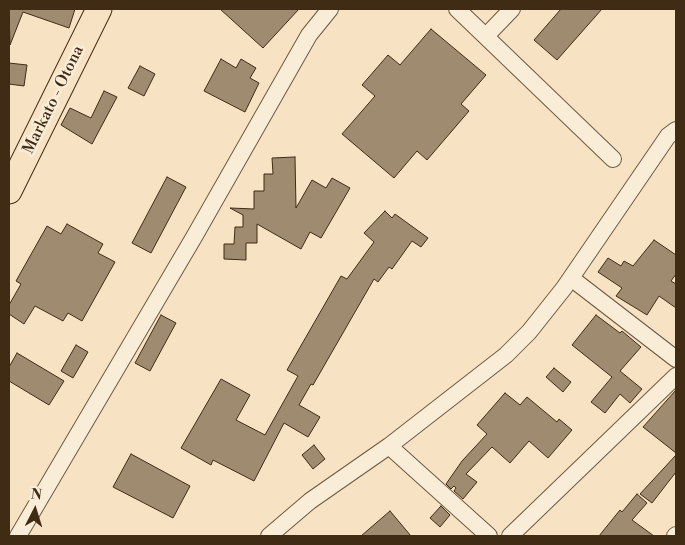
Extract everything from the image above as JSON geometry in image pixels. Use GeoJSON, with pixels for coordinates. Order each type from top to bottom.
{"type":"FeatureCollection","features":[{"type":"Feature","properties":{"kind":"main road","name":"Markato - Otona"},"geometry":{"type":"LineString","coordinates":[[9,191],[99,9]]}},
{"type":"Feature","properties":{"kind":"street"},"geometry":{"type":"LineString","coordinates":[[18,536],[199,229],[309,35],[330,9]]}},
{"type":"Feature","properties":{"kind":"street"},"geometry":{"type":"LineString","coordinates":[[457,9],[613,159]]}},
{"type":"Feature","properties":{"kind":"street"},"geometry":{"type":"LineString","coordinates":[[486,36],[512,9]]}},
{"type":"Feature","properties":{"kind":"street"},"geometry":{"type":"LineString","coordinates":[[269,536],[310,501],[389,446],[506,356],[530,332],[571,278],[668,136],[676,130]]}},
{"type":"Feature","properties":{"kind":"street"},"geometry":{"type":"LineString","coordinates":[[571,278],[676,359]]}},
{"type":"Feature","properties":{"kind":"street"},"geometry":{"type":"LineString","coordinates":[[510,536],[676,376]]}},
{"type":"Feature","properties":{"kind":"street"},"geometry":{"type":"LineString","coordinates":[[389,446],[490,536]]}},
{"type":"Feature","properties":{"kind":"building"},"geometry":{"type":"Polygon","coordinates":[[[9,9],[75,9],[69,28],[23,12],[10,45],[9,9]]]}},
{"type":"Feature","properties":{"kind":"building"},"geometry":{"type":"Polygon","coordinates":[[[220,9],[299,9],[263,48],[220,9]]]}},
{"type":"Feature","properties":{"kind":"building"},"geometry":{"type":"Polygon","coordinates":[[[561,9],[602,9],[557,60],[534,40],[561,9]]]}},
{"type":"Feature","properties":{"kind":"building"},"geometry":{"type":"Polygon","coordinates":[[[431,29],[486,75],[461,104],[469,111],[427,160],[417,151],[394,178],[342,134],[375,96],[362,85],[388,55],[400,65],[431,29]]]}},
{"type":"Feature","properties":{"kind":"building"},"geometry":{"type":"Polygon","coordinates":[[[221,59],[236,68],[241,59],[256,68],[250,78],[259,83],[245,112],[204,91],[221,59]]]}},
{"type":"Feature","properties":{"kind":"building"},"geometry":{"type":"Polygon","coordinates":[[[9,63],[27,65],[24,86],[9,84],[9,63]]]}},
{"type":"Feature","properties":{"kind":"building"},"geometry":{"type":"Polygon","coordinates":[[[140,66],[155,74],[144,96],[128,88],[140,66]]]}},
{"type":"Feature","properties":{"kind":"building"},"geometry":{"type":"Polygon","coordinates":[[[104,91],[117,97],[92,144],[61,125],[70,108],[91,118],[104,91]]]}},
{"type":"Feature","properties":{"kind":"building"},"geometry":{"type":"Polygon","coordinates":[[[295,157],[296,208],[312,180],[326,188],[332,178],[350,188],[321,238],[310,232],[301,249],[257,224],[257,243],[246,243],[246,260],[224,259],[224,244],[234,244],[235,227],[243,227],[243,215],[230,208],[254,209],[254,191],[264,191],[264,174],[273,174],[272,158],[295,157]]]}},
{"type":"Feature","properties":{"kind":"building"},"geometry":{"type":"Polygon","coordinates":[[[167,177],[186,187],[151,253],[132,243],[167,177]]]}},
{"type":"Feature","properties":{"kind":"building"},"geometry":{"type":"Polygon","coordinates":[[[385,211],[392,218],[395,214],[428,238],[421,247],[412,241],[392,269],[389,267],[378,282],[374,279],[313,385],[311,384],[299,405],[320,417],[308,437],[284,423],[254,481],[213,460],[211,465],[181,448],[221,379],[250,395],[236,420],[265,435],[298,376],[287,370],[341,276],[347,279],[374,242],[364,233],[385,211]]]}},
{"type":"Feature","properties":{"kind":"building"},"geometry":{"type":"Polygon","coordinates":[[[67,224],[103,244],[98,253],[115,262],[82,321],[68,313],[63,321],[35,306],[24,324],[9,314],[9,305],[21,284],[16,281],[47,226],[61,234],[67,224]]]}},
{"type":"Feature","properties":{"kind":"building"},"geometry":{"type":"Polygon","coordinates":[[[654,240],[676,255],[676,274],[671,281],[676,284],[676,308],[659,296],[647,315],[616,296],[622,288],[598,272],[608,258],[621,266],[624,261],[633,266],[654,240]]]}},
{"type":"Feature","properties":{"kind":"building"},"geometry":{"type":"Polygon","coordinates":[[[161,315],[176,323],[150,371],[135,363],[161,315]]]}},
{"type":"Feature","properties":{"kind":"building"},"geometry":{"type":"Polygon","coordinates":[[[596,315],[620,333],[622,331],[641,347],[620,371],[642,389],[630,403],[620,394],[605,413],[591,402],[612,377],[572,345],[596,315]]]}},
{"type":"Feature","properties":{"kind":"building"},"geometry":{"type":"Polygon","coordinates":[[[76,345],[88,352],[73,378],[61,371],[76,345]]]}},
{"type":"Feature","properties":{"kind":"building"},"geometry":{"type":"Polygon","coordinates":[[[17,353],[64,381],[49,405],[9,381],[9,367],[17,353]]]}},
{"type":"Feature","properties":{"kind":"building"},"geometry":{"type":"Polygon","coordinates":[[[554,368],[571,382],[563,392],[546,377],[554,368]]]}},
{"type":"Feature","properties":{"kind":"building"},"geometry":{"type":"Polygon","coordinates":[[[676,390],[676,453],[643,427],[676,390]]]}},
{"type":"Feature","properties":{"kind":"building"},"geometry":{"type":"Polygon","coordinates":[[[505,393],[520,405],[527,397],[557,422],[559,419],[572,430],[548,458],[529,441],[510,463],[492,447],[466,474],[477,482],[463,499],[454,491],[456,488],[454,486],[451,489],[446,484],[462,461],[487,434],[477,425],[505,393]]]}},
{"type":"Feature","properties":{"kind":"building"},"geometry":{"type":"Polygon","coordinates":[[[314,445],[325,459],[313,469],[302,455],[314,445]]]}},
{"type":"Feature","properties":{"kind":"building"},"geometry":{"type":"Polygon","coordinates":[[[131,454],[190,486],[173,518],[113,487],[131,454]]]}},
{"type":"Feature","properties":{"kind":"building"},"geometry":{"type":"Polygon","coordinates":[[[676,455],[676,472],[652,503],[640,494],[676,455]]]}},
{"type":"Feature","properties":{"kind":"building"},"geometry":{"type":"Polygon","coordinates":[[[637,494],[647,503],[632,520],[654,536],[599,536],[620,510],[622,512],[637,494]]]}},
{"type":"Feature","properties":{"kind":"building"},"geometry":{"type":"Polygon","coordinates":[[[441,506],[450,515],[440,527],[430,518],[441,506]]]}},
{"type":"Feature","properties":{"kind":"building"},"geometry":{"type":"Polygon","coordinates":[[[390,511],[411,536],[361,536],[390,511]]]}}]}
